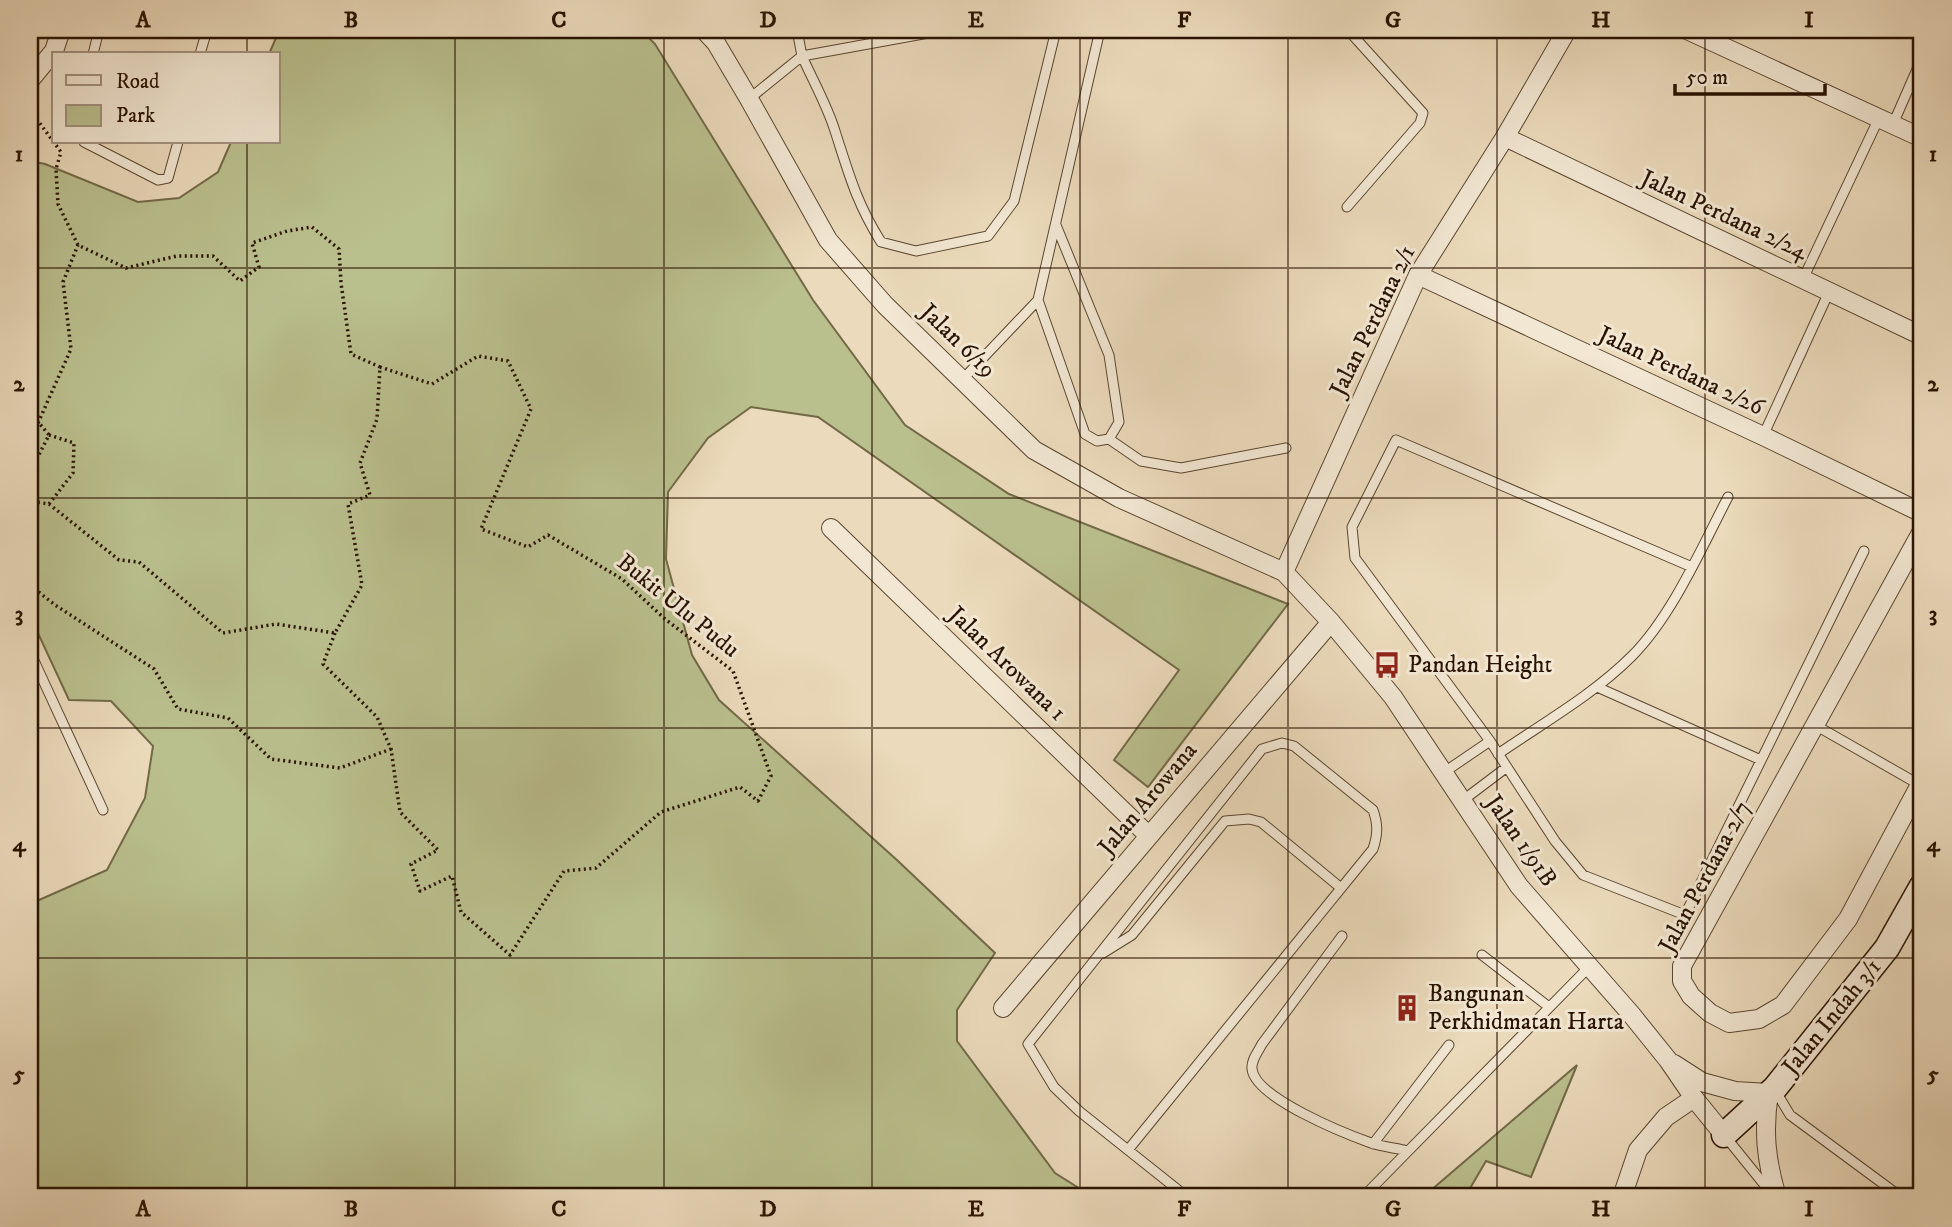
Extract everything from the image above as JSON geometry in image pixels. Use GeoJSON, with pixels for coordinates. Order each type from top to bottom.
{"type":"FeatureCollection","features":[{"type":"Feature","properties":{"kind":"street"},"geometry":{"type":"LineString","coordinates":[[53,52],[61,30]]}},
{"type":"Feature","properties":{"kind":"street","name":"Jalan 6/19"},"geometry":{"type":"LineString","coordinates":[[704,30],[716,43],[828,240],[885,305],[1034,450],[1118,498],[1284,572]]}},
{"type":"Feature","properties":{"kind":"street","name":"Jalan Perdana 2/1"},"geometry":{"type":"LineString","coordinates":[[1284,572],[1418,275],[1505,137],[1567,30]]}},
{"type":"Feature","properties":{"kind":"street"},"geometry":{"type":"LineString","coordinates":[[1687,30],[1922,138]]}},
{"type":"Feature","properties":{"kind":"street"},"geometry":{"type":"LineString","coordinates":[[30,80],[52,53]]}},
{"type":"Feature","properties":{"kind":"street","name":"Jalan Perdana 2/24"},"geometry":{"type":"LineString","coordinates":[[1505,137],[1922,336]]}},
{"type":"Feature","properties":{"kind":"street","name":"Jalan Perdana 2/26"},"geometry":{"type":"LineString","coordinates":[[1418,275],[1922,513]]}},
{"type":"Feature","properties":{"kind":"street","name":"Jalan Arowana 1"},"geometry":{"type":"LineString","coordinates":[[831,528],[1149,836]]}},
{"type":"Feature","properties":{"kind":"street","name":"Jalan Perdana 2/7"},"geometry":{"type":"LineString","coordinates":[[1921,783],[1848,919],[1783,1005],[1759,1019],[1729,1023],[1710,1013],[1691,996],[1682,981],[1682,966],[1922,531]]}},
{"type":"Feature","properties":{"kind":"street","name":"Jalan 1/91B"},"geometry":{"type":"LineString","coordinates":[[1284,572],[1331,622],[1393,697],[1519,886],[1668,1060],[1724,1135]]}},
{"type":"Feature","properties":{"kind":"street","name":"Jalan Arowana"},"geometry":{"type":"LineString","coordinates":[[1003,1008],[1331,622]]}},
{"type":"Feature","properties":{"kind":"street","name":"Jalan Indah 3/1"},"geometry":{"type":"LineString","coordinates":[[1724,1135],[1772,1091],[1887,948],[1922,886]]}},
{"type":"Feature","properties":{"kind":"street"},"geometry":{"type":"LineString","coordinates":[[1668,1060],[1702,1082],[1735,1091],[1772,1091],[1765,1121],[1766,1149],[1776,1197]]}},
{"type":"Feature","properties":{"kind":"street"},"geometry":{"type":"LineString","coordinates":[[1622,1197],[1638,1150],[1666,1117],[1694,1098]]}},
{"type":"Feature","properties":{"kind":"lane"},"geometry":{"type":"LineString","coordinates":[[94,52],[99,30]]}},
{"type":"Feature","properties":{"kind":"lane"},"geometry":{"type":"LineString","coordinates":[[202,52],[207,30]]}},
{"type":"Feature","properties":{"kind":"lane"},"geometry":{"type":"LineString","coordinates":[[797,30],[802,56],[835,129],[849,179],[864,214],[881,242],[916,251],[988,236],[1014,201],[1056,30]]}},
{"type":"Feature","properties":{"kind":"lane"},"geometry":{"type":"LineString","coordinates":[[749,99],[802,56],[945,30]]}},
{"type":"Feature","properties":{"kind":"lane"},"geometry":{"type":"LineString","coordinates":[[963,379],[1038,300],[1100,30]]}},
{"type":"Feature","properties":{"kind":"lane"},"geometry":{"type":"LineString","coordinates":[[1348,30],[1423,113],[1420,123],[1348,207]]}},
{"type":"Feature","properties":{"kind":"lane"},"geometry":{"type":"LineString","coordinates":[[1803,279],[1922,58]]}},
{"type":"Feature","properties":{"kind":"lane"},"geometry":{"type":"LineString","coordinates":[[88,144],[158,180],[168,178],[176,144]]}},
{"type":"Feature","properties":{"kind":"lane"},"geometry":{"type":"LineString","coordinates":[[1056,223],[1109,355],[1118,422],[1109,439]]}},
{"type":"Feature","properties":{"kind":"lane"},"geometry":{"type":"LineString","coordinates":[[1763,436],[1829,292]]}},
{"type":"Feature","properties":{"kind":"lane"},"geometry":{"type":"LineString","coordinates":[[1038,300],[1085,433],[1097,441],[1109,439],[1141,461],[1181,468],[1286,448]]}},
{"type":"Feature","properties":{"kind":"lane"},"geometry":{"type":"LineString","coordinates":[[1692,567],[1396,440],[1352,527],[1355,558],[1490,741],[1555,841],[1583,875],[1685,915],[1864,551]]}},
{"type":"Feature","properties":{"kind":"lane"},"geometry":{"type":"LineString","coordinates":[[1498,754],[1597,687],[1633,655],[1658,624],[1692,567],[1727,497]]}},
{"type":"Feature","properties":{"kind":"lane"},"geometry":{"type":"LineString","coordinates":[[30,652],[103,810]]}},
{"type":"Feature","properties":{"kind":"lane"},"geometry":{"type":"LineString","coordinates":[[1597,687],[1761,760]]}},
{"type":"Feature","properties":{"kind":"lane"},"geometry":{"type":"LineString","coordinates":[[1815,725],[1921,783]]}},
{"type":"Feature","properties":{"kind":"lane"},"geometry":{"type":"LineString","coordinates":[[1443,773],[1490,741]]}},
{"type":"Feature","properties":{"kind":"lane"},"geometry":{"type":"LineString","coordinates":[[1128,1150],[1373,849],[1377,837],[1373,810],[1294,746],[1282,743],[1262,749],[1028,1044],[1054,1087],[1079,1111],[1187,1197]]}},
{"type":"Feature","properties":{"kind":"lane"},"geometry":{"type":"LineString","coordinates":[[1462,801],[1507,767]]}},
{"type":"Feature","properties":{"kind":"lane"},"geometry":{"type":"LineString","coordinates":[[1098,956],[1132,935],[1225,821],[1249,819],[1261,822],[1341,888]]}},
{"type":"Feature","properties":{"kind":"lane"},"geometry":{"type":"LineString","coordinates":[[1342,936],[1262,1044],[1252,1070],[1257,1080],[1272,1093],[1308,1118],[1373,1144],[1408,1151]]}},
{"type":"Feature","properties":{"kind":"lane"},"geometry":{"type":"LineString","coordinates":[[1482,954],[1549,1007]]}},
{"type":"Feature","properties":{"kind":"lane"},"geometry":{"type":"LineString","coordinates":[[1363,1197],[1590,966]]}},
{"type":"Feature","properties":{"kind":"lane"},"geometry":{"type":"LineString","coordinates":[[1373,1144],[1448,1045]]}},
{"type":"Feature","properties":{"kind":"lane"},"geometry":{"type":"LineString","coordinates":[[1772,1091],[1790,1115],[1901,1197]]}},
{"type":"Feature","properties":{"kind":"lane"},"geometry":{"type":"LineString","coordinates":[[1724,1135],[1776,1197]]}},
{"type":"Feature","properties":{"kind":"path"},"geometry":{"type":"LineString","coordinates":[[30,110],[52,140]]}},
{"type":"Feature","properties":{"kind":"path"},"geometry":{"type":"LineString","coordinates":[[38,423],[71,349],[63,282],[78,245],[58,204],[56,169],[61,152],[55,144]]}},
{"type":"Feature","properties":{"kind":"path","name":"Bukit Ulu Pudu"},"geometry":{"type":"LineString","coordinates":[[78,245],[126,268],[177,256],[213,256],[240,281],[259,267],[252,243],[287,231],[312,227],[339,248],[351,354],[380,367],[432,384],[478,356],[508,361],[531,410],[481,529],[528,547],[548,535],[622,579],[665,619],[733,671],[771,776],[758,801],[740,787],[661,812],[596,868],[564,871],[510,955],[461,912],[452,876],[420,891],[411,864],[438,850],[400,812],[391,750],[377,717],[323,664],[335,633],[362,585],[348,504],[370,495],[360,463],[377,418],[380,367]]}},
{"type":"Feature","properties":{"kind":"path"},"geometry":{"type":"LineString","coordinates":[[30,412],[49,435],[74,443],[73,473],[49,504]]}},
{"type":"Feature","properties":{"kind":"path"},"geometry":{"type":"LineString","coordinates":[[30,472],[49,435]]}},
{"type":"Feature","properties":{"kind":"path"},"geometry":{"type":"LineString","coordinates":[[30,501],[49,504],[119,560],[139,562],[223,633],[276,624],[335,633]]}},
{"type":"Feature","properties":{"kind":"path"},"geometry":{"type":"LineString","coordinates":[[30,585],[55,605],[154,669],[178,709],[228,718],[271,759],[340,768],[391,750]]}},
{"type":"Feature","properties":{"kind":"green space"},"geometry":{"type":"Polygon","coordinates":[[[641,30],[655,44],[813,300],[905,425],[1009,494],[1288,604],[1148,787],[1114,760],[1179,670],[818,417],[751,407],[708,438],[668,492],[666,559],[692,655],[719,700],[898,861],[995,953],[957,1010],[957,1041],[1055,1173],[1093,1197],[30,1197],[30,904],[107,870],[145,798],[153,746],[111,701],[69,700],[30,616],[30,161],[45,164],[138,202],[179,198],[218,172],[230,144],[280,144],[280,52],[270,52],[279,31],[641,30]]]}},
{"type":"Feature","properties":{"kind":"green space"},"geometry":{"type":"Polygon","coordinates":[[[1577,1065],[1531,1177],[1486,1161],[1465,1197],[1423,1197],[1577,1065]]]}},
{"type":"Feature","properties":{"kind":"place","name":"Pandan Height"},"geometry":{"type":"Point","coordinates":[1387,665]}},
{"type":"Feature","properties":{"kind":"place","name":"Bangunan Perkhidmatan Harta"},"geometry":{"type":"Point","coordinates":[1407,1008]}}]}
